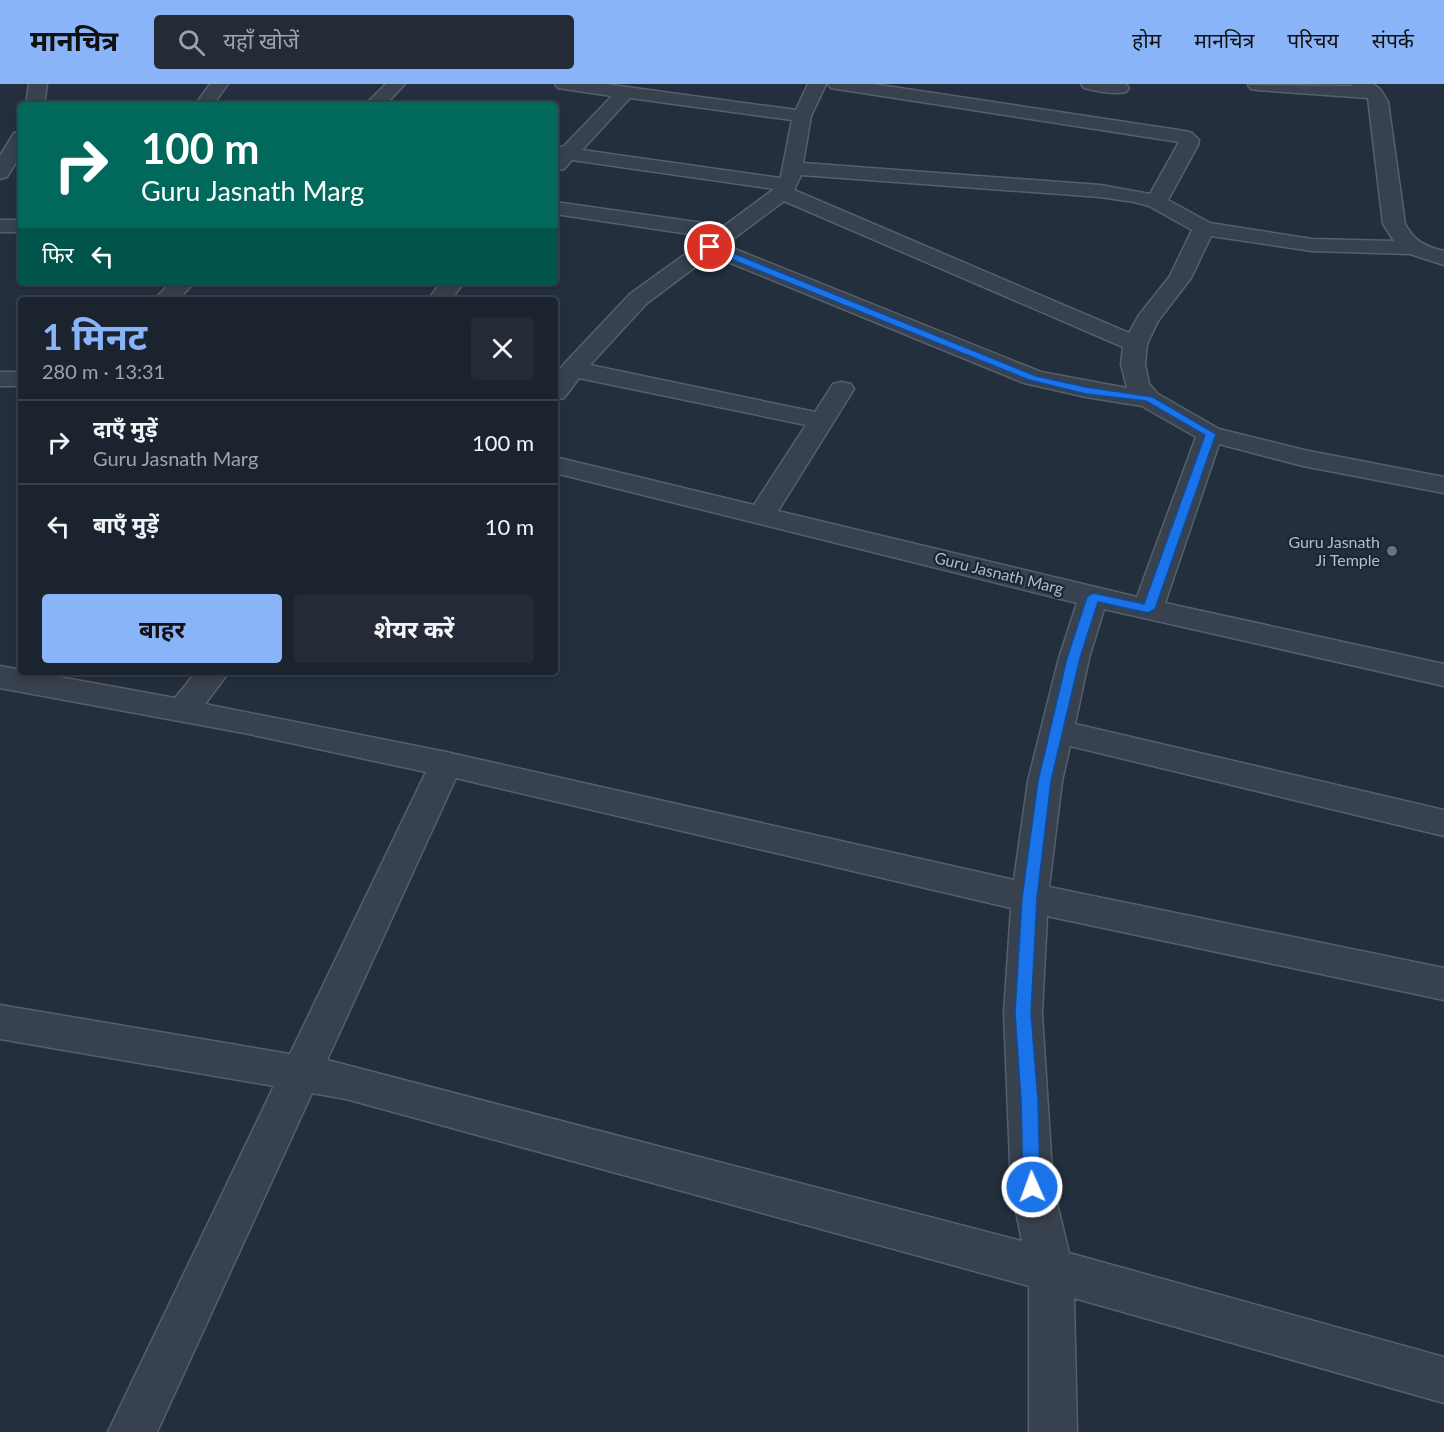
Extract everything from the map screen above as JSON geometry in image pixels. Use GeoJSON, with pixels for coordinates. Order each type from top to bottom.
{"type":"FeatureCollection","features":[{"type":"Feature","properties":{"kind":"street"},"geometry":{"type":"LineString","coordinates":[[35,102],[38,84]]}},
{"type":"Feature","properties":{"kind":"street"},"geometry":{"type":"LineString","coordinates":[[206,102],[219,84]]}},
{"type":"Feature","properties":{"kind":"street"},"geometry":{"type":"LineString","coordinates":[[377,102],[396,84]]}},
{"type":"Feature","properties":{"kind":"street"},"geometry":{"type":"LineString","coordinates":[[564,84],[802,116]]}},
{"type":"Feature","properties":{"kind":"street"},"geometry":{"type":"LineString","coordinates":[[676,99],[694,84]]}},
{"type":"Feature","properties":{"kind":"street"},"geometry":{"type":"LineString","coordinates":[[558,389],[573,369],[638,299],[718,240],[787,182],[802,116],[817,84]]}},
{"type":"Feature","properties":{"kind":"street"},"geometry":{"type":"LineString","coordinates":[[837,84],[1185,137],[1189,140],[1188,145],[1156,202]]}},
{"type":"Feature","properties":{"kind":"street"},"geometry":{"type":"LineString","coordinates":[[1090,84],[1119,88]]}},
{"type":"Feature","properties":{"kind":"street"},"geometry":{"type":"LineString","coordinates":[[1257,85],[1367,88],[1379,102],[1394,224],[1400,236],[1411,248]]}},
{"type":"Feature","properties":{"kind":"street"},"geometry":{"type":"LineString","coordinates":[[559,158],[626,92]]}},
{"type":"Feature","properties":{"kind":"street"},"geometry":{"type":"LineString","coordinates":[[0,172],[14,148]]}},
{"type":"Feature","properties":{"kind":"street"},"geometry":{"type":"LineString","coordinates":[[559,158],[787,182],[1100,191],[1137,196],[1156,202],[1203,228],[1312,245],[1411,248],[1444,258]]}},
{"type":"Feature","properties":{"kind":"street"},"geometry":{"type":"LineString","coordinates":[[787,182],[1135,344]]}},
{"type":"Feature","properties":{"kind":"street"},"geometry":{"type":"LineString","coordinates":[[558,209],[718,240],[1032,378],[1086,390],[1149,399]]}},
{"type":"Feature","properties":{"kind":"street"},"geometry":{"type":"LineString","coordinates":[[0,226],[18,226]]}},
{"type":"Feature","properties":{"kind":"street"},"geometry":{"type":"LineString","coordinates":[[1203,228],[1180,278],[1147,320],[1135,344],[1133,364],[1137,385],[1149,399],[1210,434],[1303,458],[1444,485]]}},
{"type":"Feature","properties":{"kind":"street"},"geometry":{"type":"LineString","coordinates":[[168,297],[181,285]]}},
{"type":"Feature","properties":{"kind":"street"},"geometry":{"type":"LineString","coordinates":[[441,297],[451,285]]}},
{"type":"Feature","properties":{"kind":"street"},"geometry":{"type":"LineString","coordinates":[[573,369],[822,421]]}},
{"type":"Feature","properties":{"kind":"street"},"geometry":{"type":"LineString","coordinates":[[0,379],[18,379]]}},
{"type":"Feature","properties":{"kind":"street"},"geometry":{"type":"LineString","coordinates":[[762,515],[842,388]]}},
{"type":"Feature","properties":{"kind":"street"},"geometry":{"type":"LineString","coordinates":[[1148,609],[1210,434]]}},
{"type":"Feature","properties":{"kind":"street","name":"Guru Jasnath Marg"},"geometry":{"type":"LineString","coordinates":[[558,466],[1093,597],[1444,675]]}},
{"type":"Feature","properties":{"kind":"street"},"geometry":{"type":"LineString","coordinates":[[1053,1432],[1051,1270],[1032,1187],[1023,1013],[1030,898],[1044,781],[1074,658],[1093,597]]}},
{"type":"Feature","properties":{"kind":"street"},"geometry":{"type":"LineString","coordinates":[[183,710],[211,675]]}},
{"type":"Feature","properties":{"kind":"street"},"geometry":{"type":"LineString","coordinates":[[0,677],[183,710],[446,764],[1030,898],[1444,984]]}},
{"type":"Feature","properties":{"kind":"street"},"geometry":{"type":"LineString","coordinates":[[1056,731],[1444,823]]}},
{"type":"Feature","properties":{"kind":"street"},"geometry":{"type":"LineString","coordinates":[[132,1432],[446,764]]}},
{"type":"Feature","properties":{"kind":"street"},"geometry":{"type":"LineString","coordinates":[[0,1022],[346,1081],[1051,1270],[1444,1380]]}},
{"type":"Feature","properties":{"kind":"place","name":"Guru Jasnath Ji Temple"},"geometry":{"type":"Point","coordinates":[1392,551]}},
{"type":"Feature","properties":{"kind":"route"},"geometry":{"type":"LineString","coordinates":[[710,247],[1032,378],[1061,386],[1149,399],[1210,434],[1148,609],[1093,597],[1074,658],[1044,781],[1030,898],[1023,1013],[1032,1187]]}}]}
